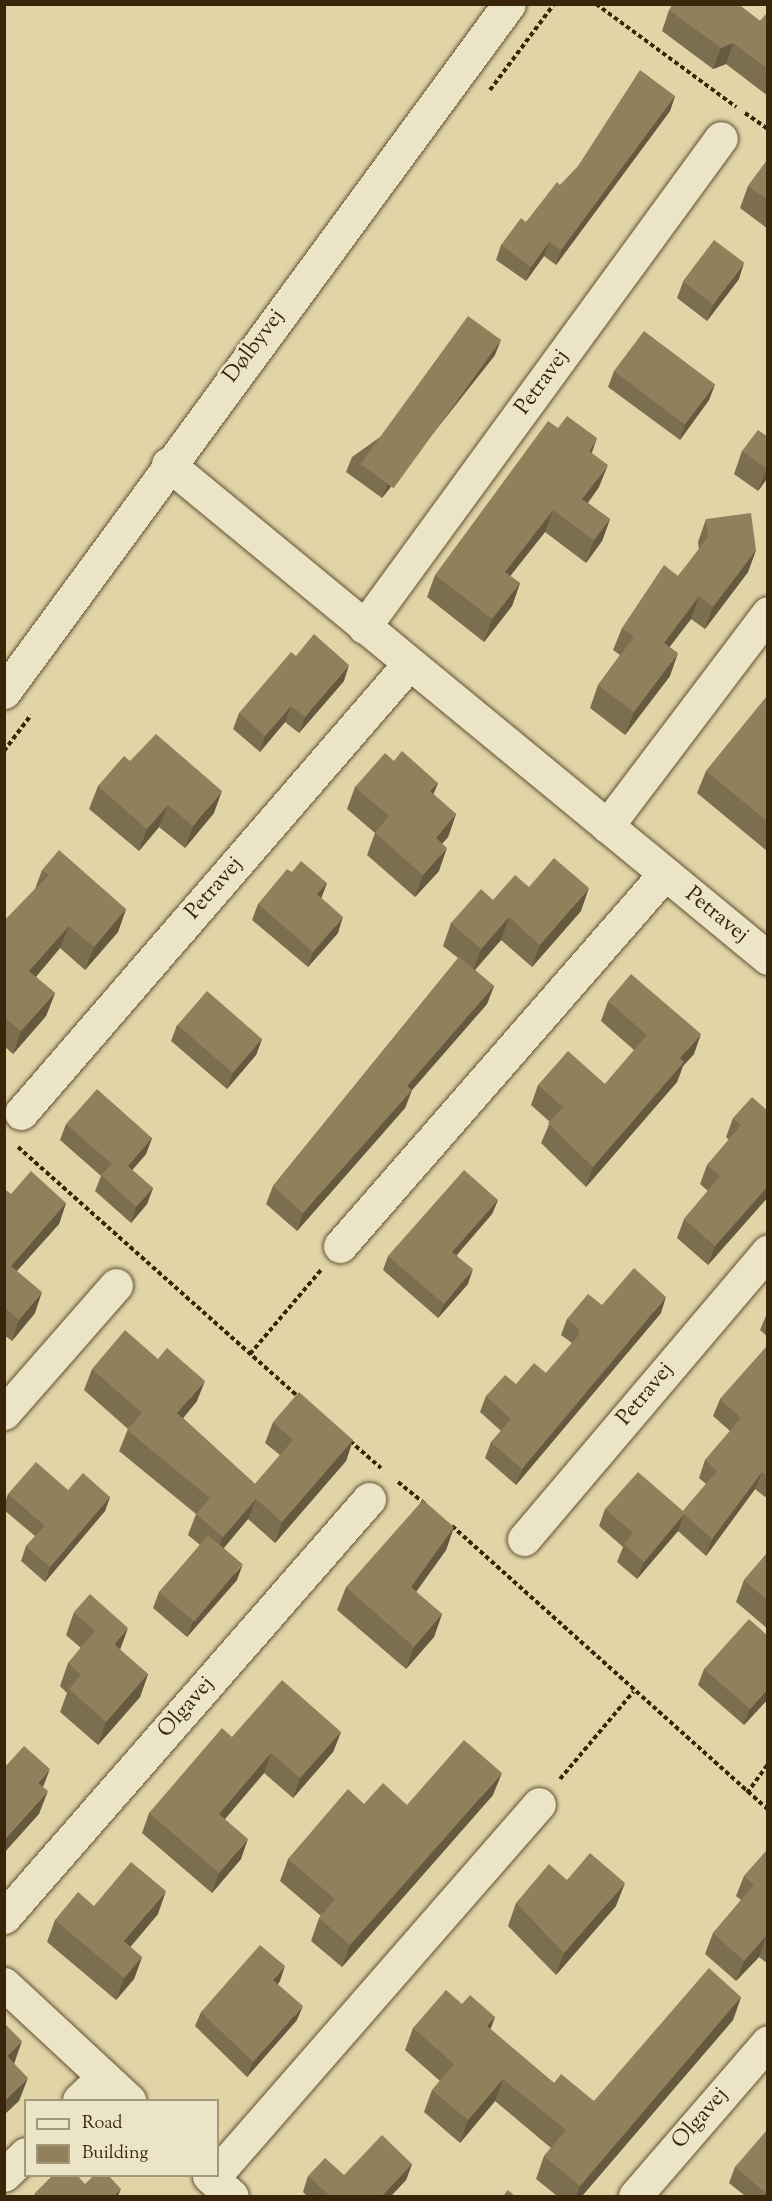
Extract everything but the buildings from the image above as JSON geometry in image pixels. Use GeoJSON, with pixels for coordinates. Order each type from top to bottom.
{"type":"FeatureCollection","features":[{"type":"Feature","properties":{"kind":"street","name":"Dølbyvej"},"geometry":{"type":"LineString","coordinates":[[4,692],[168,464],[509,4]]}},
{"type":"Feature","properties":{"kind":"street","name":"Petravej"},"geometry":{"type":"LineString","coordinates":[[364,627],[722,138]]}},
{"type":"Feature","properties":{"kind":"street","name":"Petravej"},"geometry":{"type":"LineString","coordinates":[[168,464],[768,958]]}},
{"type":"Feature","properties":{"kind":"street"},"geometry":{"type":"LineString","coordinates":[[607,826],[768,613]]}},
{"type":"Feature","properties":{"kind":"street","name":"Petravej"},"geometry":{"type":"LineString","coordinates":[[21,1113],[410,664]]}},
{"type":"Feature","properties":{"kind":"street","name":"Petravej"},"geometry":{"type":"LineString","coordinates":[[340,1246],[664,874]]}},
{"type":"Feature","properties":{"kind":"street","name":"Petravej"},"geometry":{"type":"LineString","coordinates":[[524,1539],[768,1251]]}},
{"type":"Feature","properties":{"kind":"street"},"geometry":{"type":"LineString","coordinates":[[4,1413],[116,1285]]}},
{"type":"Feature","properties":{"kind":"street","name":"Olgavej"},"geometry":{"type":"LineString","coordinates":[[4,1917],[369,1499]]}},
{"type":"Feature","properties":{"kind":"street"},"geometry":{"type":"LineString","coordinates":[[217,2180],[538,1804]]}},
{"type":"Feature","properties":{"kind":"street"},"geometry":{"type":"LineString","coordinates":[[4,1984],[128,2099]]}},
{"type":"Feature","properties":{"kind":"street","name":"Olgavej"},"geometry":{"type":"LineString","coordinates":[[635,2196],[768,2042]]}},
{"type":"Feature","properties":{"kind":"street"},"geometry":{"type":"LineString","coordinates":[[80,2099],[103,2077]]}},
{"type":"Feature","properties":{"kind":"street"},"geometry":{"type":"LineString","coordinates":[[4,2175],[24,2156]]}},
{"type":"Feature","properties":{"kind":"path"},"geometry":{"type":"LineString","coordinates":[[596,4],[768,129]]}},
{"type":"Feature","properties":{"kind":"path"},"geometry":{"type":"LineString","coordinates":[[250,1354],[340,1246]]}},
{"type":"Feature","properties":{"kind":"path"},"geometry":{"type":"LineString","coordinates":[[538,1804],[633,1692]]}},
{"type":"Feature","properties":{"kind":"path"},"geometry":{"type":"LineString","coordinates":[[747,1793],[768,1764]]}}]}
